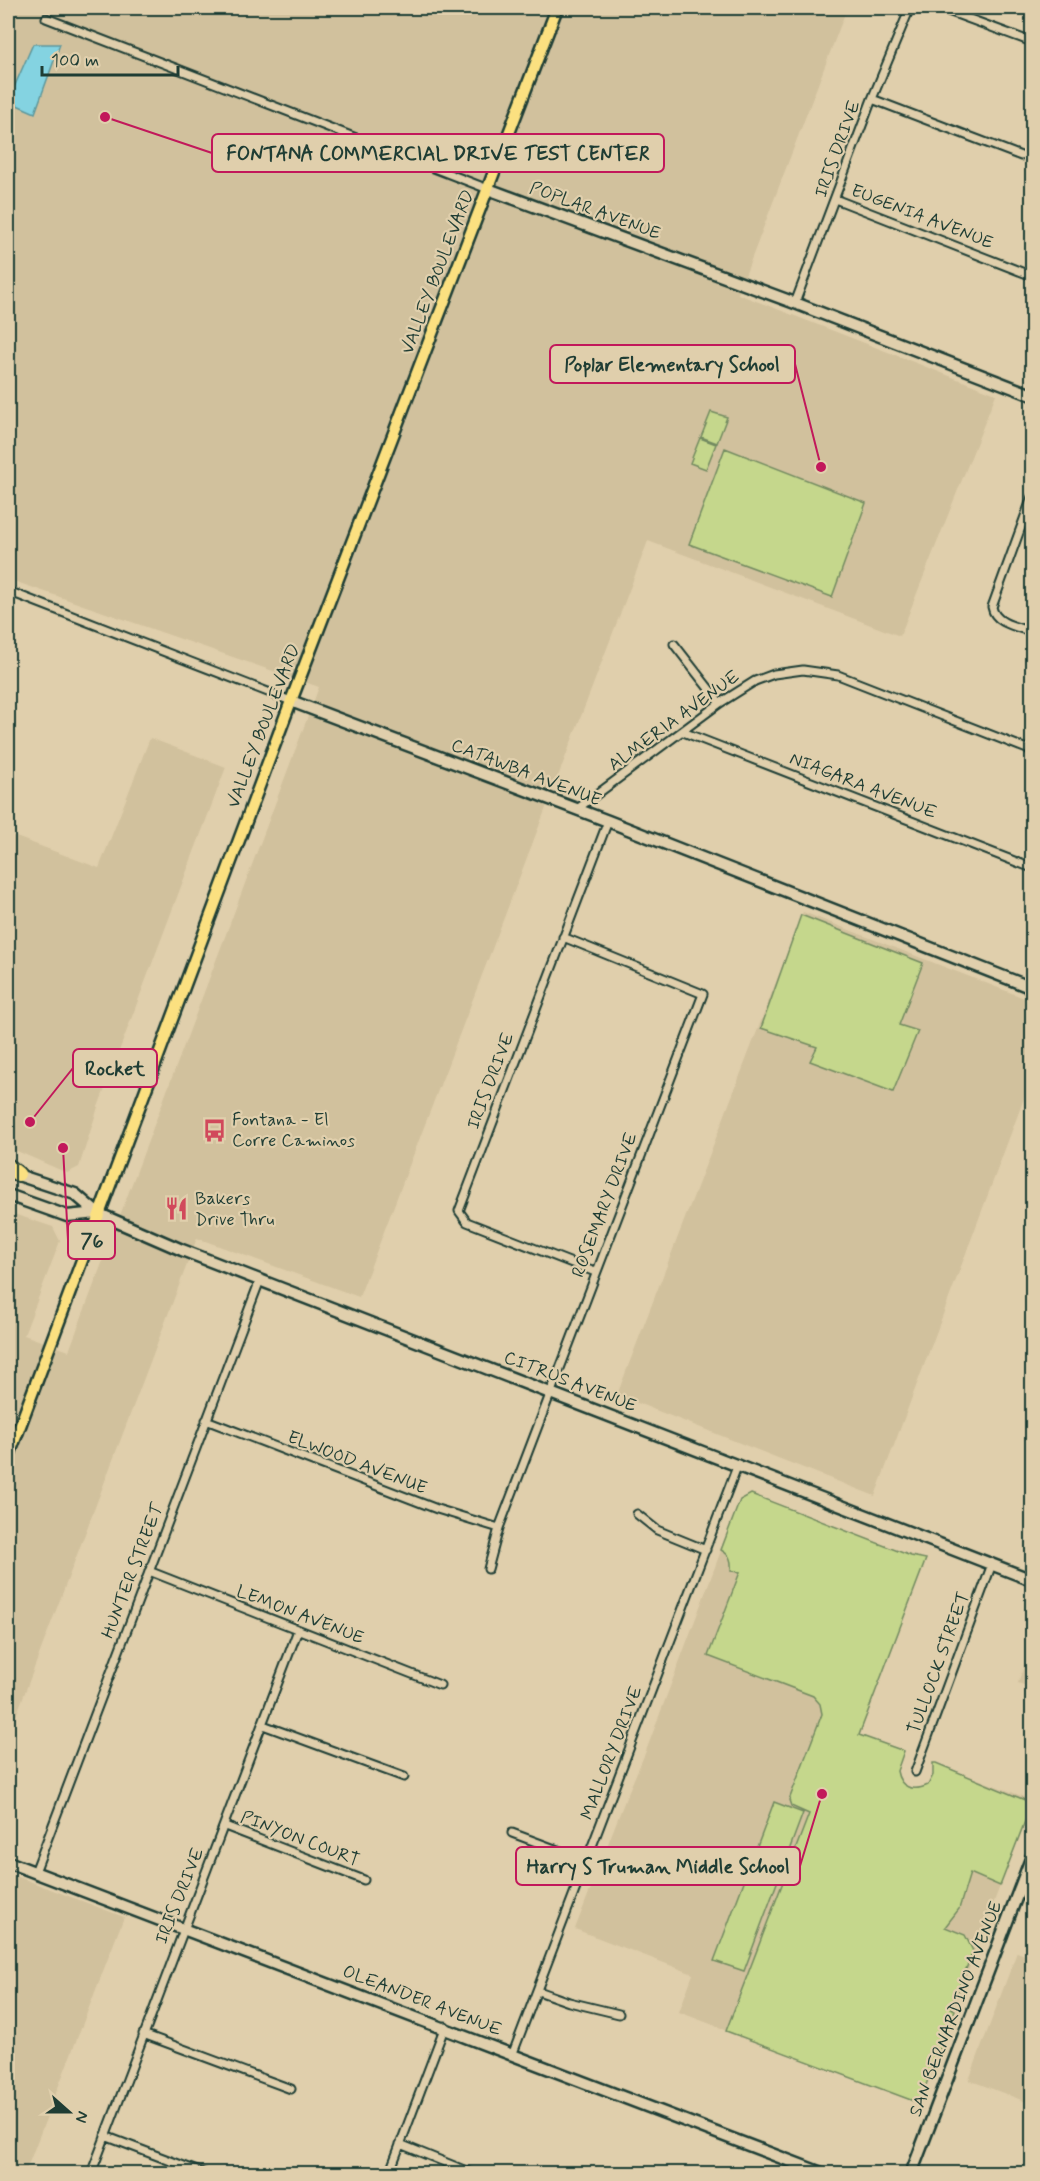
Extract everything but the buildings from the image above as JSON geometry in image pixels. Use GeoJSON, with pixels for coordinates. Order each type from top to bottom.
{"type":"FeatureCollection","features":[{"type":"Feature","properties":{"kind":"main road","name":"VALLEY BOULEVARD"},"geometry":{"type":"LineString","coordinates":[[8,1458],[97,1213],[556,8]]}},
{"type":"Feature","properties":{"kind":"street","name":"IRIS DRIVE"},"geometry":{"type":"LineString","coordinates":[[795,303],[872,99],[910,8]]}},
{"type":"Feature","properties":{"kind":"street"},"geometry":{"type":"LineString","coordinates":[[940,8],[1032,42]]}},
{"type":"Feature","properties":{"kind":"street","name":"POPLAR AVENUE"},"geometry":{"type":"LineString","coordinates":[[46,18],[488,189],[795,303],[1032,395]]}},
{"type":"Feature","properties":{"kind":"street"},"geometry":{"type":"LineString","coordinates":[[872,99],[1021,156]]}},
{"type":"Feature","properties":{"kind":"street","name":"EUGENIA AVENUE"},"geometry":{"type":"LineString","coordinates":[[835,199],[1032,276]]}},
{"type":"Feature","properties":{"kind":"street"},"geometry":{"type":"LineString","coordinates":[[1032,497],[1029,514],[993,601],[995,616],[1032,632]]}},
{"type":"Feature","properties":{"kind":"street","name":"CATAWBA AVENUE"},"geometry":{"type":"LineString","coordinates":[[8,591],[608,821],[1032,988]]}},
{"type":"Feature","properties":{"kind":"street"},"geometry":{"type":"LineString","coordinates":[[674,644],[720,703]]}},
{"type":"Feature","properties":{"kind":"street","name":"ALMERIA AVENUE"},"geometry":{"type":"LineString","coordinates":[[577,809],[720,703],[755,681],[774,674],[819,670],[838,675],[1032,751]]}},
{"type":"Feature","properties":{"kind":"street","name":"NIAGARA AVENUE"},"geometry":{"type":"LineString","coordinates":[[683,732],[1032,868]]}},
{"type":"Feature","properties":{"kind":"street","name":"IRIS DRIVE"},"geometry":{"type":"LineString","coordinates":[[595,1272],[467,1222],[459,1211],[608,821]]}},
{"type":"Feature","properties":{"kind":"street","name":"ROSEMARY DRIVE"},"geometry":{"type":"LineString","coordinates":[[488,1569],[499,1528],[703,994],[563,938]]}},
{"type":"Feature","properties":{"kind":"street","name":"CITRUS AVENUE"},"geometry":{"type":"LineString","coordinates":[[11,1171],[75,1194],[97,1213],[260,1280],[1032,1580]]}},
{"type":"Feature","properties":{"kind":"street","name":"CITRUS AVENUE"},"geometry":{"type":"LineString","coordinates":[[8,1195],[67,1216],[97,1213]]}},
{"type":"Feature","properties":{"kind":"street","name":"HUNTER STREET"},"geometry":{"type":"LineString","coordinates":[[35,1872],[260,1280]]}},
{"type":"Feature","properties":{"kind":"street","name":"ELWOOD AVENUE"},"geometry":{"type":"LineString","coordinates":[[206,1420],[437,1509],[499,1528]]}},
{"type":"Feature","properties":{"kind":"street","name":"MALLORY DRIVE"},"geometry":{"type":"LineString","coordinates":[[513,2053],[738,1464]]}},
{"type":"Feature","properties":{"kind":"street"},"geometry":{"type":"LineString","coordinates":[[637,1514],[657,1530],[706,1550]]}},
{"type":"Feature","properties":{"kind":"street","name":"TULLOCK STREET"},"geometry":{"type":"LineString","coordinates":[[915,1772],[992,1564]]}},
{"type":"Feature","properties":{"kind":"street","name":"LEMON AVENUE"},"geometry":{"type":"LineString","coordinates":[[149,1571],[440,1685]]}},
{"type":"Feature","properties":{"kind":"street","name":"IRIS DRIVE"},"geometry":{"type":"LineString","coordinates":[[91,2174],[298,1630]]}},
{"type":"Feature","properties":{"kind":"street"},"geometry":{"type":"LineString","coordinates":[[263,1725],[404,1777]]}},
{"type":"Feature","properties":{"kind":"street","name":"PINYON COURT"},"geometry":{"type":"LineString","coordinates":[[225,1826],[364,1880]]}},
{"type":"Feature","properties":{"kind":"street"},"geometry":{"type":"LineString","coordinates":[[512,1833],[586,1861]]}},
{"type":"Feature","properties":{"kind":"street","name":"SAN BERNARDINO AVENUE"},"geometry":{"type":"LineString","coordinates":[[911,2174],[1027,1885],[1032,1856]]}},
{"type":"Feature","properties":{"kind":"street","name":"OLEANDER AVENUE"},"geometry":{"type":"LineString","coordinates":[[8,1862],[445,2026],[824,2174]]}},
{"type":"Feature","properties":{"kind":"street"},"geometry":{"type":"LineString","coordinates":[[538,1991],[569,2002],[619,2014]]}},
{"type":"Feature","properties":{"kind":"street"},"geometry":{"type":"LineString","coordinates":[[389,2174],[445,2026]]}},
{"type":"Feature","properties":{"kind":"street"},"geometry":{"type":"LineString","coordinates":[[143,2034],[291,2089]]}},
{"type":"Feature","properties":{"kind":"street"},"geometry":{"type":"LineString","coordinates":[[105,2136],[205,2174]]}},
{"type":"Feature","properties":{"kind":"street"},"geometry":{"type":"LineString","coordinates":[[400,2144],[474,2174]]}},
{"type":"Feature","properties":{"kind":"shaded area"},"geometry":{"type":"Polygon","coordinates":[[[10,8],[847,8],[738,294],[996,394],[900,636],[648,541],[359,1297],[197,1238],[8,1737],[8,1212],[53,1227],[60,1241],[24,1335],[69,1351],[319,687],[8,579],[8,15],[10,8]]]}},
{"type":"Feature","properties":{"kind":"shaded area"},"geometry":{"type":"Polygon","coordinates":[[[150,738],[226,767],[98,1107],[79,1167],[67,1173],[8,1147],[8,834],[99,868],[150,738]]]}},
{"type":"Feature","properties":{"kind":"shaded area"},"geometry":{"type":"Polygon","coordinates":[[[803,912],[1032,1001],[1032,1077],[875,1496],[617,1395],[803,912]]]}},
{"type":"Feature","properties":{"kind":"shaded area"},"geometry":{"type":"Polygon","coordinates":[[[751,1494],[911,1556],[926,1559],[860,1735],[904,1751],[897,1771],[902,1783],[914,1789],[928,1785],[933,1775],[933,1763],[936,1763],[1032,1800],[919,2103],[679,2012],[693,1974],[575,1929],[646,1751],[740,1500],[751,1494]]]}},
{"type":"Feature","properties":{"kind":"shaded area"},"geometry":{"type":"Polygon","coordinates":[[[1032,1643],[1032,1688],[1018,1683],[1032,1643]]]}},
{"type":"Feature","properties":{"kind":"shaded area"},"geometry":{"type":"Polygon","coordinates":[[[8,1873],[124,1917],[25,2173],[8,2173],[8,1873]]]}},
{"type":"Feature","properties":{"kind":"shaded area"},"geometry":{"type":"Polygon","coordinates":[[[1017,1952],[1032,1958],[1032,2104],[969,2080],[1017,1952]]]}},
{"type":"Feature","properties":{"kind":"green space"},"geometry":{"type":"Polygon","coordinates":[[[711,412],[727,417],[717,443],[701,437],[711,412]]]}},
{"type":"Feature","properties":{"kind":"green space"},"geometry":{"type":"Polygon","coordinates":[[[700,438],[716,444],[706,469],[690,463],[700,438]]]}},
{"type":"Feature","properties":{"kind":"green space"},"geometry":{"type":"Polygon","coordinates":[[[725,448],[866,503],[832,597],[689,544],[725,448]]]}},
{"type":"Feature","properties":{"kind":"green space"},"geometry":{"type":"Polygon","coordinates":[[[801,915],[923,963],[899,1025],[918,1031],[893,1092],[810,1061],[817,1047],[761,1028],[801,915]]]}},
{"type":"Feature","properties":{"kind":"green space"},"geometry":{"type":"Polygon","coordinates":[[[751,1494],[911,1556],[926,1559],[859,1735],[904,1751],[897,1771],[901,1781],[908,1787],[917,1788],[928,1785],[933,1775],[933,1763],[936,1763],[1032,1803],[1000,1886],[970,1873],[959,1909],[945,1927],[965,1935],[973,1951],[951,2008],[955,2010],[919,2103],[726,2031],[809,1814],[791,1806],[789,1800],[822,1714],[820,1704],[813,1696],[708,1656],[740,1572],[731,1571],[730,1558],[721,1550],[740,1500],[751,1494]]]}},
{"type":"Feature","properties":{"kind":"green space"},"geometry":{"type":"Polygon","coordinates":[[[774,1802],[803,1813],[744,1971],[714,1961],[774,1802]]]}},
{"type":"Feature","properties":{"kind":"water"},"geometry":{"type":"Polygon","coordinates":[[[33,44],[60,44],[35,113],[8,101],[33,44]]]}},
{"type":"Feature","properties":{"kind":"place","name":"FONTANA COMMERCIAL DRIVE TEST CENTER"},"geometry":{"type":"Point","coordinates":[105,117]}},
{"type":"Feature","properties":{"kind":"place","name":"Poplar Elementary School"},"geometry":{"type":"Point","coordinates":[821,467]}},
{"type":"Feature","properties":{"kind":"place","name":"Rocket"},"geometry":{"type":"Point","coordinates":[30,1122]}},
{"type":"Feature","properties":{"kind":"place","name":"Fontana - El Corre Caminos"},"geometry":{"type":"Point","coordinates":[214,1130]}},
{"type":"Feature","properties":{"kind":"place","name":"76"},"geometry":{"type":"Point","coordinates":[63,1148]}},
{"type":"Feature","properties":{"kind":"place","name":"Bakers Drive Thru"},"geometry":{"type":"Point","coordinates":[177,1209]}},
{"type":"Feature","properties":{"kind":"place","name":"Harry S Truman Middle School"},"geometry":{"type":"Point","coordinates":[822,1794]}}]}
